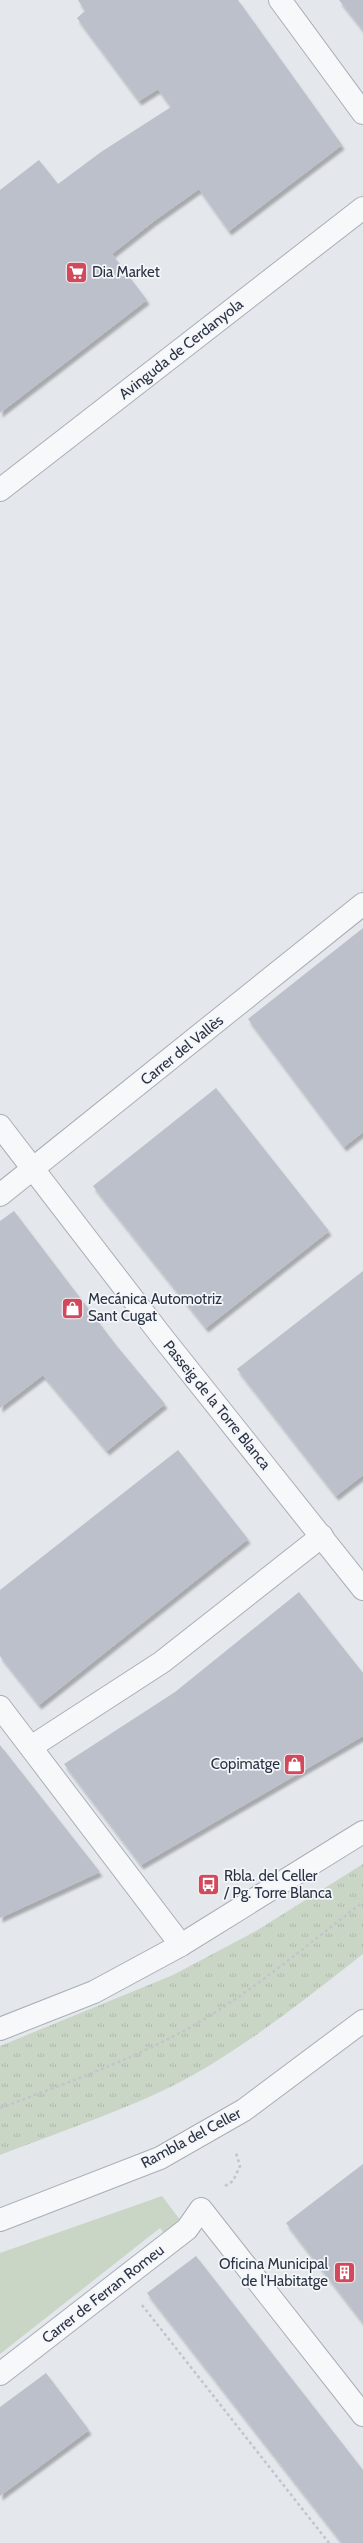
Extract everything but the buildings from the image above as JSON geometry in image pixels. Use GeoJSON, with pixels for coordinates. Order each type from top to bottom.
{"type":"FeatureCollection","features":[{"type":"Feature","properties":{"kind":"street"},"geometry":{"type":"LineString","coordinates":[[280,0],[363,112]]}},
{"type":"Feature","properties":{"kind":"street","name":"Avinguda de Cerdanyola"},"geometry":{"type":"LineString","coordinates":[[0,490],[363,208]]}},
{"type":"Feature","properties":{"kind":"street","name":"Carrer del Vallès"},"geometry":{"type":"LineString","coordinates":[[0,1195],[363,904]]}},
{"type":"Feature","properties":{"kind":"street","name":"Passeig de la Torre Blanca"},"geometry":{"type":"LineString","coordinates":[[0,1126],[163,1338],[363,1588]]}},
{"type":"Feature","properties":{"kind":"street"},"geometry":{"type":"LineString","coordinates":[[30,1747],[162,1662],[322,1536]]}},
{"type":"Feature","properties":{"kind":"street"},"geometry":{"type":"LineString","coordinates":[[0,1707],[181,1945]]}},
{"type":"Feature","properties":{"kind":"street"},"geometry":{"type":"LineString","coordinates":[[0,2029],[94,1992],[181,1945],[363,1832]]}},
{"type":"Feature","properties":{"kind":"street","name":"Rambla del Celler"},"geometry":{"type":"LineString","coordinates":[[0,2220],[160,2158],[244,2110],[359,2032]]}},
{"type":"Feature","properties":{"kind":"street"},"geometry":{"type":"LineString","coordinates":[[200,2210],[363,2415]]}},
{"type":"Feature","properties":{"kind":"street","name":"Carrer de Ferran Romeu"},"geometry":{"type":"LineString","coordinates":[[0,2374],[187,2229],[200,2210]]}},
{"type":"Feature","properties":{"kind":"path"},"geometry":{"type":"LineString","coordinates":[[0,2108],[126,2060],[190,2028],[261,1981],[363,1902]]}},
{"type":"Feature","properties":{"kind":"path"},"geometry":{"type":"LineString","coordinates":[[200,2210],[213,2194],[233,2181],[240,2166],[234,2145],[219,2125]]}},
{"type":"Feature","properties":{"kind":"path"},"geometry":{"type":"LineString","coordinates":[[121,2279],[329,2543]]}},
{"type":"Feature","properties":{"kind":"green space"},"geometry":{"type":"Polygon","coordinates":[[[363,1864],[363,1954],[259,2033],[193,2075],[171,2087],[123,2108],[0,2155],[0,2046],[173,1975],[256,1931],[363,1864]]]}},
{"type":"Feature","properties":{"kind":"green space"},"geometry":{"type":"Polygon","coordinates":[[[162,2196],[187,2229],[170,2242],[160,2228],[0,2354],[0,2253],[162,2196]]]}},
{"type":"Feature","properties":{"kind":"place","name":"Dia Market"},"geometry":{"type":"Point","coordinates":[76,272]}},
{"type":"Feature","properties":{"kind":"place","name":"Mecánica Automotriz Sant Cugat"},"geometry":{"type":"Point","coordinates":[73,1308]}},
{"type":"Feature","properties":{"kind":"place","name":"Copimatge"},"geometry":{"type":"Point","coordinates":[295,1764]}},
{"type":"Feature","properties":{"kind":"place","name":"Rbla. del Celler / Pg. Torre Blanca"},"geometry":{"type":"Point","coordinates":[209,1885]}},
{"type":"Feature","properties":{"kind":"place","name":"Oficina Municipal de l'Habitatge"},"geometry":{"type":"Point","coordinates":[344,2273]}}]}
